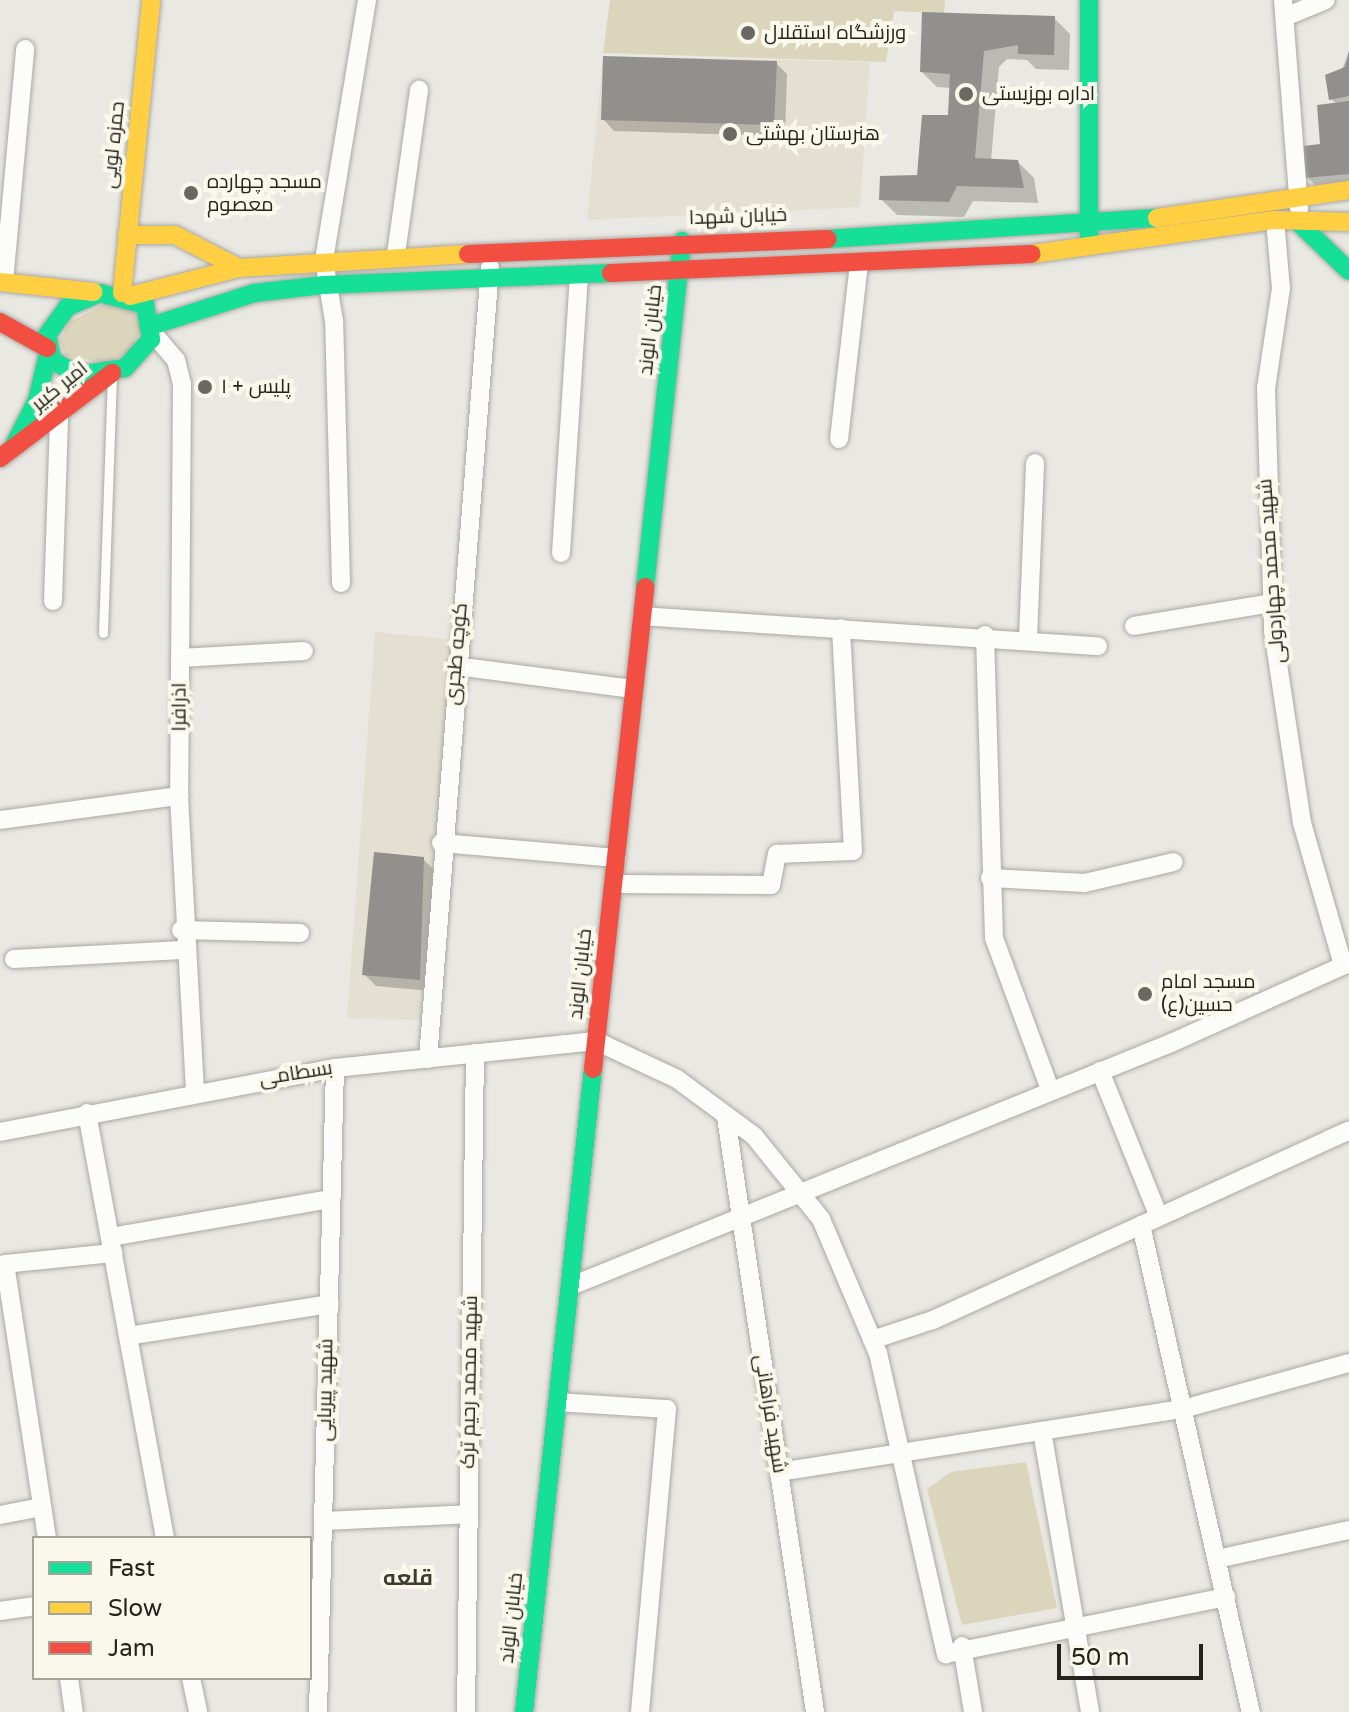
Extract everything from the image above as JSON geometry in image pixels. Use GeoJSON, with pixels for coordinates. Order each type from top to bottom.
{"type":"FeatureCollection","features":[{"type":"Feature","properties":{"kind":"main road","name":"حمزه لویی"},"geometry":{"type":"LineString","coordinates":[[126,294],[127,235],[151,0]]}},
{"type":"Feature","properties":{"kind":"main road"},"geometry":{"type":"LineString","coordinates":[[1089,0],[1089,252]]}},
{"type":"Feature","properties":{"kind":"main road","name":"خیابان شهدا"},"geometry":{"type":"LineString","coordinates":[[126,294],[239,268],[324,260],[682,241],[1089,228],[1299,193],[1349,190]]}},
{"type":"Feature","properties":{"kind":"main road"},"geometry":{"type":"LineString","coordinates":[[0,322],[47,351],[78,375],[112,373],[137,359],[153,329],[254,293],[323,285],[490,282],[1089,252],[1275,220],[1349,222]]}},
{"type":"Feature","properties":{"kind":"main road"},"geometry":{"type":"LineString","coordinates":[[1299,223],[1349,271]]}},
{"type":"Feature","properties":{"kind":"main road"},"geometry":{"type":"LineString","coordinates":[[127,235],[175,235],[239,268]]}},
{"type":"Feature","properties":{"kind":"main road","name":"خیابان الوند"},"geometry":{"type":"LineString","coordinates":[[524,1712],[682,241]]}},
{"type":"Feature","properties":{"kind":"main road"},"geometry":{"type":"LineString","coordinates":[[2,282],[126,294],[145,305],[153,329]]}},
{"type":"Feature","properties":{"kind":"main road"},"geometry":{"type":"LineString","coordinates":[[47,351],[59,314],[100,293]]}},
{"type":"Feature","properties":{"kind":"main road","name":"امیر کبیر"},"geometry":{"type":"LineString","coordinates":[[4,456],[37,400],[47,351]]}},
{"type":"Feature","properties":{"kind":"main road","name":"امیر کبیر"},"geometry":{"type":"LineString","coordinates":[[4,456],[59,418],[112,373]]}},
{"type":"Feature","properties":{"kind":"street"},"geometry":{"type":"LineString","coordinates":[[341,583],[334,321],[323,285],[324,260],[367,0]]}},
{"type":"Feature","properties":{"kind":"street"},"geometry":{"type":"LineString","coordinates":[[1299,223],[1284,9],[1326,0]]}},
{"type":"Feature","properties":{"kind":"street"},"geometry":{"type":"LineString","coordinates":[[2,282],[25,49]]}},
{"type":"Feature","properties":{"kind":"street"},"geometry":{"type":"LineString","coordinates":[[396,254],[419,90]]}},
{"type":"Feature","properties":{"kind":"street","name":"شهید محمد چهاردولی"},"geometry":{"type":"LineString","coordinates":[[1275,220],[1281,288],[1266,388],[1271,603],[1302,823],[1346,964]]}},
{"type":"Feature","properties":{"kind":"street","name":"کوچه طجری"},"geometry":{"type":"LineString","coordinates":[[428,1059],[441,843],[491,249]]}},
{"type":"Feature","properties":{"kind":"street"},"geometry":{"type":"LineString","coordinates":[[839,439],[859,263]]}},
{"type":"Feature","properties":{"kind":"street"},"geometry":{"type":"LineString","coordinates":[[561,553],[579,277]]}},
{"type":"Feature","properties":{"kind":"street","name":"اذرافرا"},"geometry":{"type":"LineString","coordinates":[[153,329],[176,360],[182,384],[181,930],[195,1090]]}},
{"type":"Feature","properties":{"kind":"street"},"geometry":{"type":"LineString","coordinates":[[53,601],[59,418]]}},
{"type":"Feature","properties":{"kind":"street"},"geometry":{"type":"LineString","coordinates":[[1028,639],[1035,463]]}},
{"type":"Feature","properties":{"kind":"street"},"geometry":{"type":"LineString","coordinates":[[1134,626],[1271,603]]}},
{"type":"Feature","properties":{"kind":"street"},"geometry":{"type":"LineString","coordinates":[[642,616],[985,635],[1098,646]]}},
{"type":"Feature","properties":{"kind":"street"},"geometry":{"type":"LineString","coordinates":[[613,884],[771,885],[777,854],[853,851],[841,628]]}},
{"type":"Feature","properties":{"kind":"street"},"geometry":{"type":"LineString","coordinates":[[985,635],[994,938],[1050,1089]]}},
{"type":"Feature","properties":{"kind":"street"},"geometry":{"type":"LineString","coordinates":[[180,658],[304,651]]}},
{"type":"Feature","properties":{"kind":"street"},"geometry":{"type":"LineString","coordinates":[[456,666],[634,689]]}},
{"type":"Feature","properties":{"kind":"street"},"geometry":{"type":"LineString","coordinates":[[1,820],[179,796]]}},
{"type":"Feature","properties":{"kind":"street"},"geometry":{"type":"LineString","coordinates":[[441,843],[616,858]]}},
{"type":"Feature","properties":{"kind":"street"},"geometry":{"type":"LineString","coordinates":[[990,878],[1085,883],[1174,862]]}},
{"type":"Feature","properties":{"kind":"street"},"geometry":{"type":"LineString","coordinates":[[181,930],[300,933]]}},
{"type":"Feature","properties":{"kind":"street"},"geometry":{"type":"LineString","coordinates":[[14,959],[182,950]]}},
{"type":"Feature","properties":{"kind":"street"},"geometry":{"type":"LineString","coordinates":[[571,1286],[797,1189],[1100,1071],[1346,964]]}},
{"type":"Feature","properties":{"kind":"street"},"geometry":{"type":"LineString","coordinates":[[596,1041],[677,1079],[754,1136],[821,1219],[872,1340],[973,1712]]}},
{"type":"Feature","properties":{"kind":"street","name":"بسطامی"},"geometry":{"type":"LineString","coordinates":[[0,1132],[195,1090],[335,1068],[596,1041]]}},
{"type":"Feature","properties":{"kind":"street","name":"شهید محمد رحیم ترک"},"geometry":{"type":"LineString","coordinates":[[466,1712],[475,1053]]}},
{"type":"Feature","properties":{"kind":"street","name":"شهید پیریایی"},"geometry":{"type":"LineString","coordinates":[[318,1712],[335,1068]]}},
{"type":"Feature","properties":{"kind":"street"},"geometry":{"type":"LineString","coordinates":[[1100,1071],[1159,1217]]}},
{"type":"Feature","properties":{"kind":"street"},"geometry":{"type":"LineString","coordinates":[[87,1113],[165,1536]]}},
{"type":"Feature","properties":{"kind":"street","name":"شهید فراهانی"},"geometry":{"type":"LineString","coordinates":[[726,1117],[815,1712]]}},
{"type":"Feature","properties":{"kind":"street"},"geometry":{"type":"LineString","coordinates":[[872,1340],[933,1320],[1349,1130]]}},
{"type":"Feature","properties":{"kind":"street"},"geometry":{"type":"LineString","coordinates":[[47,1536],[5,1264],[331,1199]]}},
{"type":"Feature","properties":{"kind":"street"},"geometry":{"type":"LineString","coordinates":[[1141,1225],[1251,1712]]}},
{"type":"Feature","properties":{"kind":"street"},"geometry":{"type":"LineString","coordinates":[[128,1336],[329,1304]]}},
{"type":"Feature","properties":{"kind":"street"},"geometry":{"type":"LineString","coordinates":[[779,1472],[1183,1409],[1349,1363]]}},
{"type":"Feature","properties":{"kind":"street"},"geometry":{"type":"LineString","coordinates":[[558,1402],[667,1409],[640,1712]]}},
{"type":"Feature","properties":{"kind":"street"},"geometry":{"type":"LineString","coordinates":[[1042,1431],[1090,1712]]}},
{"type":"Feature","properties":{"kind":"street"},"geometry":{"type":"LineString","coordinates":[[0,1515],[42,1507]]}},
{"type":"Feature","properties":{"kind":"street"},"geometry":{"type":"LineString","coordinates":[[323,1521],[469,1514]]}},
{"type":"Feature","properties":{"kind":"street"},"geometry":{"type":"LineString","coordinates":[[1217,1559],[1349,1530]]}},
{"type":"Feature","properties":{"kind":"street"},"geometry":{"type":"LineString","coordinates":[[954,1650],[1076,1623],[1226,1597]]}},
{"type":"Feature","properties":{"kind":"street"},"geometry":{"type":"LineString","coordinates":[[0,1611],[32,1606]]}},
{"type":"Feature","properties":{"kind":"street"},"geometry":{"type":"LineString","coordinates":[[69,1680],[74,1712]]}},
{"type":"Feature","properties":{"kind":"street"},"geometry":{"type":"LineString","coordinates":[[191,1680],[198,1712]]}},
{"type":"Feature","properties":{"kind":"lane"},"geometry":{"type":"LineString","coordinates":[[103,633],[112,373]]}},
{"type":"Feature","properties":{"kind":"shaded area","name":"ورزشگاه استقلال"},"geometry":{"type":"Polygon","coordinates":[[[610,0],[945,0],[944,13],[894,11],[886,62],[603,53],[610,0]]]}},
{"type":"Feature","properties":{"kind":"shaded area","name":"هنرستان بهشتی"},"geometry":{"type":"Polygon","coordinates":[[[603,56],[870,62],[860,207],[587,220],[603,56]]]}},
{"type":"Feature","properties":{"kind":"shaded area"},"geometry":{"type":"Polygon","coordinates":[[[107,303],[130,307],[143,327],[128,352],[107,363],[66,356],[60,341],[69,322],[107,303]]]}},
{"type":"Feature","properties":{"kind":"shaded area"},"geometry":{"type":"Polygon","coordinates":[[[375,632],[459,640],[421,1020],[347,1018],[375,632]]]}},
{"type":"Feature","properties":{"kind":"shaded area"},"geometry":{"type":"Polygon","coordinates":[[[1026,1462],[1057,1608],[962,1625],[927,1489],[951,1472],[1026,1462]]]}},
{"type":"Feature","properties":{"kind":"building","name":"اداره بهزیستی"},"geometry":{"type":"Polygon","coordinates":[[[922,12],[1055,16],[1054,55],[1018,54],[1018,45],[984,51],[975,158],[1018,160],[1024,188],[957,186],[949,202],[879,200],[880,176],[917,175],[922,115],[948,115],[950,74],[920,72],[922,12]]]}},
{"type":"Feature","properties":{"kind":"building"},"geometry":{"type":"Polygon","coordinates":[[[1349,51],[1349,96],[1329,100],[1325,75],[1345,67],[1349,51]]]}},
{"type":"Feature","properties":{"kind":"building"},"geometry":{"type":"Polygon","coordinates":[[[603,56],[777,61],[774,125],[601,120],[603,56]]]}},
{"type":"Feature","properties":{"kind":"building"},"geometry":{"type":"Polygon","coordinates":[[[1349,101],[1349,174],[1305,178],[1303,146],[1320,144],[1317,105],[1349,101]]]}},
{"type":"Feature","properties":{"kind":"building"},"geometry":{"type":"Polygon","coordinates":[[[374,852],[424,857],[420,980],[362,975],[374,852]]]}},
{"type":"Feature","properties":{"kind":"traffic: fast"},"geometry":{"type":"LineString","coordinates":[[1089,0],[1089,242]]}},
{"type":"Feature","properties":{"kind":"traffic: fast"},"geometry":{"type":"LineString","coordinates":[[828,239],[1157,218]]}},
{"type":"Feature","properties":{"kind":"traffic: fast"},"geometry":{"type":"LineString","coordinates":[[1299,223],[1349,271]]}},
{"type":"Feature","properties":{"kind":"traffic: fast"},"geometry":{"type":"LineString","coordinates":[[645,587],[682,241]]}},
{"type":"Feature","properties":{"kind":"traffic: fast"},"geometry":{"type":"LineString","coordinates":[[154,325],[254,293],[323,285],[611,273]]}},
{"type":"Feature","properties":{"kind":"traffic: fast"},"geometry":{"type":"LineString","coordinates":[[100,293],[145,305],[151,339],[125,368],[78,375],[52,360],[47,335],[67,307],[100,293]]}},
{"type":"Feature","properties":{"kind":"traffic: fast"},"geometry":{"type":"LineString","coordinates":[[14,445],[37,400],[48,354]]}},
{"type":"Feature","properties":{"kind":"traffic: fast"},"geometry":{"type":"LineString","coordinates":[[524,1712],[593,1069]]}},
{"type":"Feature","properties":{"kind":"traffic: slow"},"geometry":{"type":"LineString","coordinates":[[122,293],[151,0]]}},
{"type":"Feature","properties":{"kind":"traffic: slow"},"geometry":{"type":"LineString","coordinates":[[1157,218],[1349,190]]}},
{"type":"Feature","properties":{"kind":"traffic: slow"},"geometry":{"type":"LineString","coordinates":[[1032,254],[1275,220],[1349,222]]}},
{"type":"Feature","properties":{"kind":"traffic: slow"},"geometry":{"type":"LineString","coordinates":[[127,235],[175,235],[239,268]]}},
{"type":"Feature","properties":{"kind":"traffic: slow"},"geometry":{"type":"LineString","coordinates":[[130,296],[239,268],[468,254]]}},
{"type":"Feature","properties":{"kind":"traffic: slow"},"geometry":{"type":"LineString","coordinates":[[0,282],[93,292]]}},
{"type":"Feature","properties":{"kind":"traffic: jam"},"geometry":{"type":"LineString","coordinates":[[468,254],[828,239]]}},
{"type":"Feature","properties":{"kind":"traffic: jam"},"geometry":{"type":"LineString","coordinates":[[611,273],[1032,254]]}},
{"type":"Feature","properties":{"kind":"traffic: jam"},"geometry":{"type":"LineString","coordinates":[[0,322],[47,348]]}},
{"type":"Feature","properties":{"kind":"traffic: jam"},"geometry":{"type":"LineString","coordinates":[[0,458],[112,373]]}},
{"type":"Feature","properties":{"kind":"traffic: jam"},"geometry":{"type":"LineString","coordinates":[[593,1069],[645,587]]}},
{"type":"Feature","properties":{"kind":"place","name":"ورزشگاه استقلال"},"geometry":{"type":"Point","coordinates":[748,33]}},
{"type":"Feature","properties":{"kind":"place","name":"اداره بهزیستی"},"geometry":{"type":"Point","coordinates":[966,94]}},
{"type":"Feature","properties":{"kind":"place","name":"هنرستان بهشتی"},"geometry":{"type":"Point","coordinates":[730,134]}},
{"type":"Feature","properties":{"kind":"place","name":"مسجد چهارده معصوم"},"geometry":{"type":"Point","coordinates":[191,193]}},
{"type":"Feature","properties":{"kind":"place","name":"پلیس +۱۰"},"geometry":{"type":"Point","coordinates":[205,387]}},
{"type":"Feature","properties":{"kind":"place","name":"مسجد امام حسین(ع)"},"geometry":{"type":"Point","coordinates":[1145,994]}},
{"type":"Feature","properties":{"kind":"district","name":"قلعه"},"geometry":{"type":"Point","coordinates":[408,1579]}}]}
